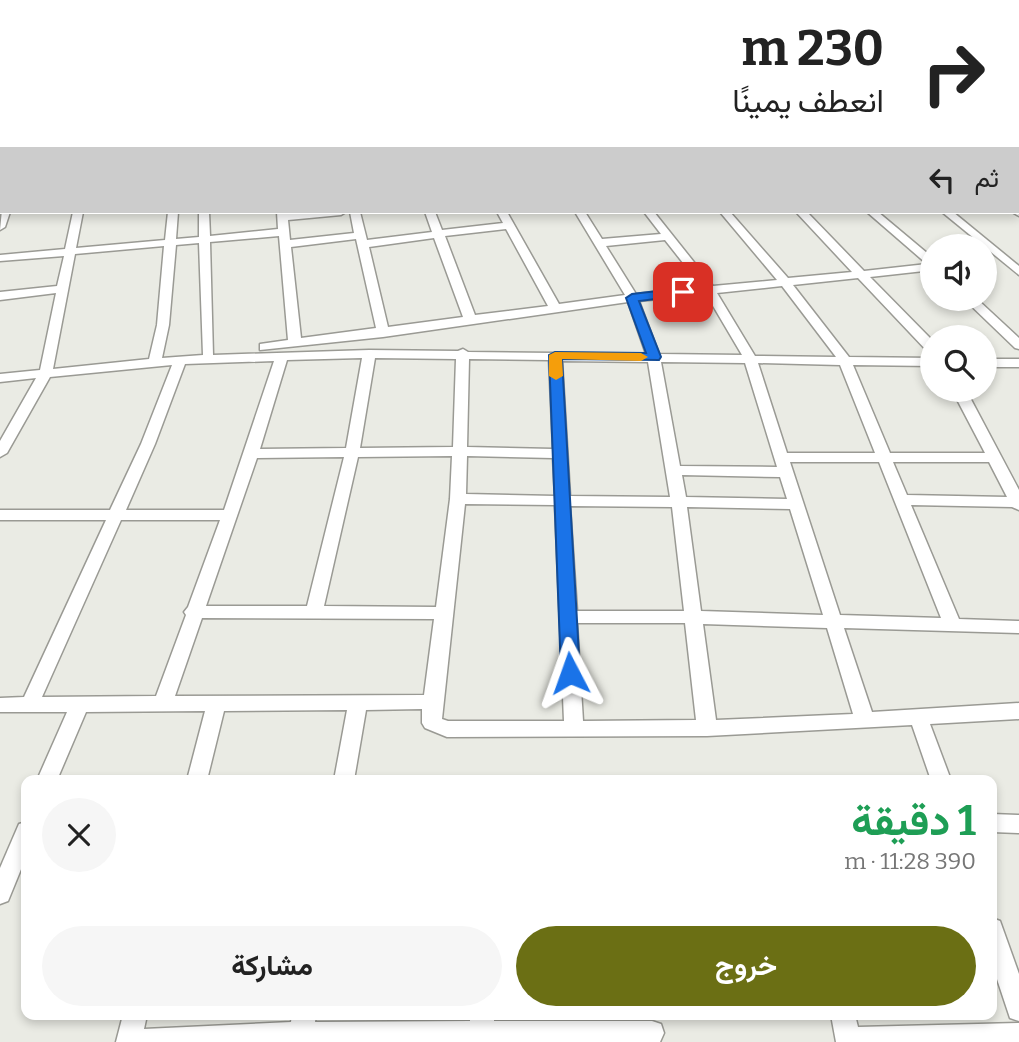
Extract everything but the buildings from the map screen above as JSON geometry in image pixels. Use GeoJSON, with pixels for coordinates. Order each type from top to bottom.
{"type":"FeatureCollection","features":[{"type":"Feature","properties":{"kind":"street"},"geometry":{"type":"LineString","coordinates":[[0,453],[46,373],[78,214]]}},
{"type":"Feature","properties":{"kind":"street"},"geometry":{"type":"LineString","coordinates":[[156,359],[163,325],[173,214]]}},
{"type":"Feature","properties":{"kind":"street"},"geometry":{"type":"LineString","coordinates":[[204,214],[208,353]]}},
{"type":"Feature","properties":{"kind":"street"},"geometry":{"type":"LineString","coordinates":[[282,214],[295,343]]}},
{"type":"Feature","properties":{"kind":"street"},"geometry":{"type":"LineString","coordinates":[[356,214],[383,333]]}},
{"type":"Feature","properties":{"kind":"street"},"geometry":{"type":"LineString","coordinates":[[431,214],[471,321]]}},
{"type":"Feature","properties":{"kind":"street"},"geometry":{"type":"LineString","coordinates":[[503,214],[556,309]]}},
{"type":"Feature","properties":{"kind":"street"},"geometry":{"type":"LineString","coordinates":[[581,214],[632,298],[654,357],[679,503],[691,617],[707,728]]}},
{"type":"Feature","properties":{"kind":"street"},"geometry":{"type":"LineString","coordinates":[[650,214],[709,289],[750,358],[784,464],[794,505],[865,722]]}},
{"type":"Feature","properties":{"kind":"street"},"geometry":{"type":"LineString","coordinates":[[727,214],[785,281],[844,359],[953,626]]}},
{"type":"Feature","properties":{"kind":"street"},"geometry":{"type":"LineString","coordinates":[[803,214],[920,335]]}},
{"type":"Feature","properties":{"kind":"street"},"geometry":{"type":"LineString","coordinates":[[874,214],[920,254]]}},
{"type":"Feature","properties":{"kind":"street"},"geometry":{"type":"LineString","coordinates":[[949,214],[1019,272]]}},
{"type":"Feature","properties":{"kind":"street"},"geometry":{"type":"LineString","coordinates":[[287,244],[438,235],[458,230],[509,226]]}},
{"type":"Feature","properties":{"kind":"street"},"geometry":{"type":"LineString","coordinates":[[0,258],[285,232]]}},
{"type":"Feature","properties":{"kind":"street"},"geometry":{"type":"LineString","coordinates":[[599,243],[667,237]]}},
{"type":"Feature","properties":{"kind":"street"},"geometry":{"type":"LineString","coordinates":[[997,258],[1019,256]]}},
{"type":"Feature","properties":{"kind":"street"},"geometry":{"type":"LineString","coordinates":[[0,378],[383,333],[632,298],[920,267]]}},
{"type":"Feature","properties":{"kind":"street"},"geometry":{"type":"LineString","coordinates":[[0,296],[62,289]]}},
{"type":"Feature","properties":{"kind":"street"},"geometry":{"type":"LineString","coordinates":[[983,311],[1019,345]]}},
{"type":"Feature","properties":{"kind":"street"},"geometry":{"type":"LineString","coordinates":[[156,359],[463,353],[920,362]]}},
{"type":"Feature","properties":{"kind":"street"},"geometry":{"type":"LineString","coordinates":[[463,353],[458,499],[432,702],[432,723],[447,729],[707,728],[865,722],[918,716],[1019,711]]}},
{"type":"Feature","properties":{"kind":"street"},"geometry":{"type":"LineString","coordinates":[[314,612],[352,453],[369,354]]}},
{"type":"Feature","properties":{"kind":"street"},"geometry":{"type":"LineString","coordinates":[[163,704],[193,612],[251,454],[282,355]]}},
{"type":"Feature","properties":{"kind":"street"},"geometry":{"type":"LineString","coordinates":[[555,355],[574,728]]}},
{"type":"Feature","properties":{"kind":"street"},"geometry":{"type":"LineString","coordinates":[[29,706],[148,444],[180,360]]}},
{"type":"Feature","properties":{"kind":"street"},"geometry":{"type":"LineString","coordinates":[[997,363],[1019,363]]}},
{"type":"Feature","properties":{"kind":"street"},"geometry":{"type":"LineString","coordinates":[[965,402],[1018,503]]}},
{"type":"Feature","properties":{"kind":"street"},"geometry":{"type":"LineString","coordinates":[[251,454],[559,454]]}},
{"type":"Feature","properties":{"kind":"street"},"geometry":{"type":"LineString","coordinates":[[673,470],[885,457],[993,458]]}},
{"type":"Feature","properties":{"kind":"street"},"geometry":{"type":"LineString","coordinates":[[458,499],[564,503],[794,505]]}},
{"type":"Feature","properties":{"kind":"street"},"geometry":{"type":"LineString","coordinates":[[902,500],[1018,503]]}},
{"type":"Feature","properties":{"kind":"street"},"geometry":{"type":"LineString","coordinates":[[0,515],[228,515]]}},
{"type":"Feature","properties":{"kind":"street"},"geometry":{"type":"LineString","coordinates":[[193,612],[444,614]]}},
{"type":"Feature","properties":{"kind":"street"},"geometry":{"type":"LineString","coordinates":[[567,617],[691,617],[1019,627]]}},
{"type":"Feature","properties":{"kind":"street"},"geometry":{"type":"LineString","coordinates":[[345,775],[358,701]]}},
{"type":"Feature","properties":{"kind":"street"},"geometry":{"type":"LineString","coordinates":[[0,705],[432,702]]}},
{"type":"Feature","properties":{"kind":"street"},"geometry":{"type":"LineString","coordinates":[[198,775],[217,703]]}},
{"type":"Feature","properties":{"kind":"street"},"geometry":{"type":"LineString","coordinates":[[49,775],[79,706]]}},
{"type":"Feature","properties":{"kind":"street"},"geometry":{"type":"LineString","coordinates":[[918,716],[939,775]]}},
{"type":"Feature","properties":{"kind":"street"},"geometry":{"type":"LineString","coordinates":[[997,823],[1019,824]]}},
{"type":"Feature","properties":{"kind":"street"},"geometry":{"type":"LineString","coordinates":[[0,894],[21,843]]}},
{"type":"Feature","properties":{"kind":"street"},"geometry":{"type":"LineString","coordinates":[[997,944],[1019,1009]]}},
{"type":"Feature","properties":{"kind":"street"},"geometry":{"type":"LineString","coordinates":[[134,1020],[129,1042],[302,1030],[652,1030]]}},
{"type":"Feature","properties":{"kind":"street"},"geometry":{"type":"LineString","coordinates":[[844,1020],[848,1041],[1019,1035]]}},
{"type":"Feature","properties":{"kind":"slow traffic"},"geometry":{"type":"LineString","coordinates":[[556,376],[555,355],[641,357]]}},
{"type":"Feature","properties":{"kind":"route"},"geometry":{"type":"LineString","coordinates":[[570,673],[555,355],[654,357],[632,298],[683,292]]}}]}
